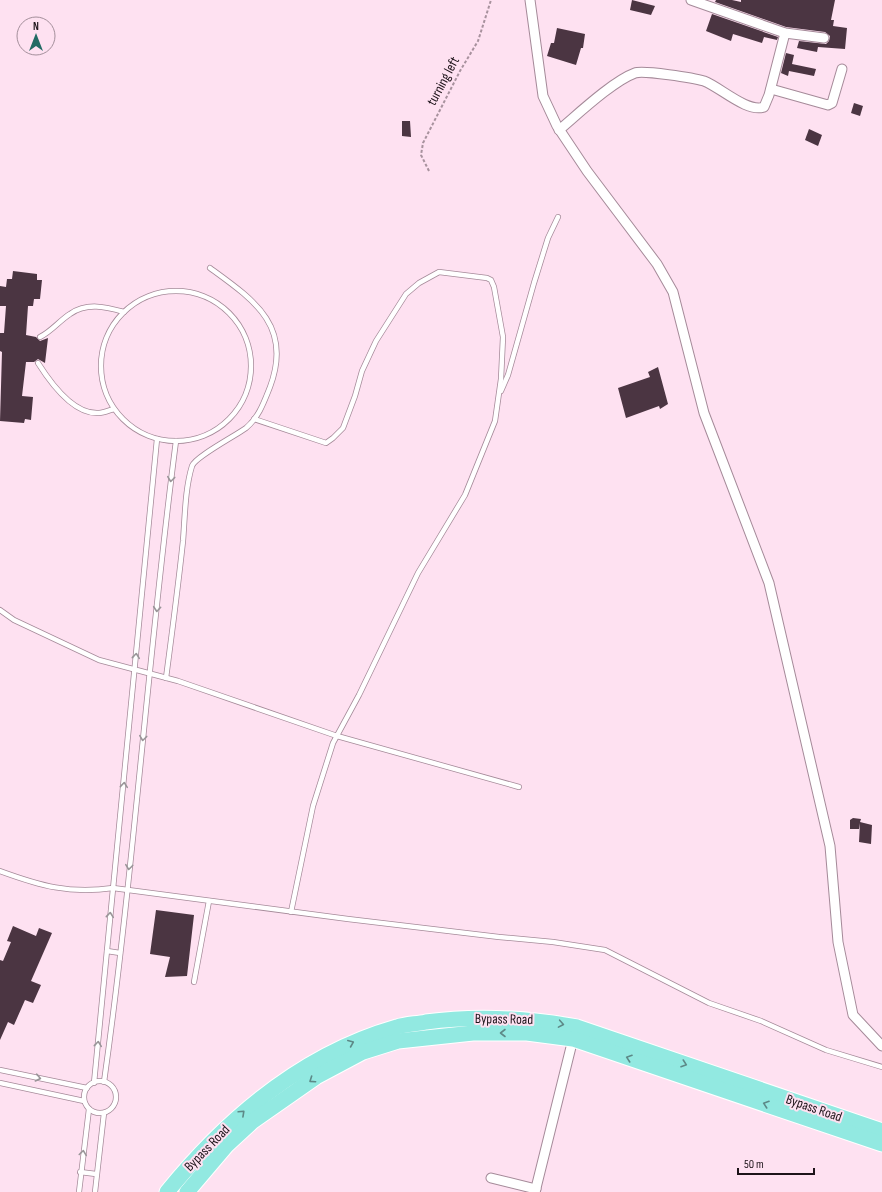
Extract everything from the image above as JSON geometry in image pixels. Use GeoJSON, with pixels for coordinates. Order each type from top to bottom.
{"type":"FeatureCollection","features":[{"type":"Feature","properties":{"kind":"main road","name":"Bypass Road"},"geometry":{"type":"LineString","coordinates":[[167,1192],[217,1137],[251,1105],[288,1077],[320,1057],[352,1042],[398,1026],[442,1020],[490,1017],[529,1019],[577,1027],[882,1131]]}},
{"type":"Feature","properties":{"kind":"main road","name":"Bypass Road"},"geometry":{"type":"LineString","coordinates":[[187,1192],[226,1145],[253,1121],[316,1077],[363,1052],[398,1041],[473,1033],[527,1033],[573,1039],[882,1144]]}},
{"type":"Feature","properties":{"kind":"street"},"geometry":{"type":"LineString","coordinates":[[530,0],[543,96],[559,130],[587,171],[657,264],[673,292],[704,413],[769,583],[830,846],[838,942],[853,1015],[882,1046]]}},
{"type":"Feature","properties":{"kind":"street"},"geometry":{"type":"LineString","coordinates":[[691,0],[785,33],[824,38]]}},
{"type":"Feature","properties":{"kind":"street"},"geometry":{"type":"LineString","coordinates":[[559,130],[595,100],[622,80],[635,73],[649,72],[704,81],[743,103],[761,108],[764,107],[771,89],[785,33]]}},
{"type":"Feature","properties":{"kind":"street"},"geometry":{"type":"LineString","coordinates":[[771,89],[828,104],[832,103],[835,99],[842,69]]}},
{"type":"Feature","properties":{"kind":"street"},"geometry":{"type":"LineString","coordinates":[[490,1178],[536,1191],[573,1039]]}},
{"type":"Feature","properties":{"kind":"lane"},"geometry":{"type":"LineString","coordinates":[[499,395],[508,375],[546,245],[558,217]]}},
{"type":"Feature","properties":{"kind":"lane"},"geometry":{"type":"LineString","coordinates":[[166,678],[188,493],[193,464],[199,457],[223,444],[247,427],[254,419],[261,410],[272,381],[278,356],[270,321],[248,295],[210,268]]}},
{"type":"Feature","properties":{"kind":"lane"},"geometry":{"type":"LineString","coordinates":[[254,419],[326,443],[343,428],[355,396],[362,371],[376,341],[406,294],[419,283],[439,272],[488,278],[491,280],[494,287],[503,337],[499,395],[495,421],[465,495],[418,573],[393,626],[333,743],[313,806],[291,912]]}},
{"type":"Feature","properties":{"kind":"lane"},"geometry":{"type":"LineString","coordinates":[[174,291],[198,294],[219,305],[236,321],[247,343],[251,366],[250,374],[247,390],[236,411],[221,426],[201,437],[176,441],[157,439],[135,430],[114,409],[105,393],[100,370],[103,346],[113,324],[129,307],[150,295],[174,291]]}},
{"type":"Feature","properties":{"kind":"lane"},"geometry":{"type":"LineString","coordinates":[[40,337],[47,334],[70,313],[94,306],[124,312]]}},
{"type":"Feature","properties":{"kind":"lane"},"geometry":{"type":"LineString","coordinates":[[38,363],[55,390],[76,405],[89,412],[100,414],[114,409]]}},
{"type":"Feature","properties":{"kind":"lane"},"geometry":{"type":"LineString","coordinates":[[94,1083],[157,439]]}},
{"type":"Feature","properties":{"kind":"lane"},"geometry":{"type":"LineString","coordinates":[[104,1082],[151,675],[163,542],[176,441]]}},
{"type":"Feature","properties":{"kind":"lane"},"geometry":{"type":"LineString","coordinates":[[0,610],[14,620],[99,660],[135,671],[166,678],[337,736],[519,787]]}},
{"type":"Feature","properties":{"kind":"lane"},"geometry":{"type":"LineString","coordinates":[[0,871],[58,889],[126,889],[291,912],[499,938],[553,942],[605,950],[709,1003],[761,1021],[826,1050],[882,1067]]}},
{"type":"Feature","properties":{"kind":"lane"},"geometry":{"type":"LineString","coordinates":[[194,982],[209,901]]}},
{"type":"Feature","properties":{"kind":"lane"},"geometry":{"type":"LineString","coordinates":[[107,950],[120,953]]}},
{"type":"Feature","properties":{"kind":"lane"},"geometry":{"type":"LineString","coordinates":[[0,1070],[87,1088]]}},
{"type":"Feature","properties":{"kind":"lane"},"geometry":{"type":"LineString","coordinates":[[104,1082],[112,1088],[116,1098],[112,1107],[104,1113],[94,1112],[89,1109],[84,1101],[87,1088],[94,1083],[104,1082]]}},
{"type":"Feature","properties":{"kind":"lane"},"geometry":{"type":"LineString","coordinates":[[0,1083],[84,1101]]}},
{"type":"Feature","properties":{"kind":"lane"},"geometry":{"type":"LineString","coordinates":[[79,1192],[80,1172],[89,1109]]}},
{"type":"Feature","properties":{"kind":"lane"},"geometry":{"type":"LineString","coordinates":[[96,1192],[96,1174],[104,1113]]}},
{"type":"Feature","properties":{"kind":"lane"},"geometry":{"type":"LineString","coordinates":[[80,1172],[96,1174]]}},
{"type":"Feature","properties":{"kind":"path","name":"turning left"},"geometry":{"type":"LineString","coordinates":[[429,171],[421,156],[423,143],[460,71],[478,41],[491,0]]}},
{"type":"Feature","properties":{"kind":"building"},"geometry":{"type":"Polygon","coordinates":[[[632,0],[655,6],[651,15],[630,10],[632,0]]]}},
{"type":"Feature","properties":{"kind":"building"},"geometry":{"type":"Polygon","coordinates":[[[716,0],[732,0],[741,2],[741,0],[835,0],[831,20],[834,20],[833,26],[847,28],[845,49],[818,47],[817,52],[797,48],[799,41],[826,44],[829,41],[830,36],[825,32],[786,27],[715,2],[716,0]]]}},
{"type":"Feature","properties":{"kind":"building"},"geometry":{"type":"Polygon","coordinates":[[[712,14],[778,37],[777,40],[764,37],[762,43],[733,34],[731,41],[706,31],[712,14]]]}},
{"type":"Feature","properties":{"kind":"building"},"geometry":{"type":"Polygon","coordinates":[[[557,28],[585,34],[583,48],[581,48],[576,65],[547,56],[551,43],[554,43],[557,28]]]}},
{"type":"Feature","properties":{"kind":"building"},"geometry":{"type":"Polygon","coordinates":[[[786,53],[794,55],[792,64],[816,69],[814,76],[789,71],[788,76],[781,73],[786,53]]]}},
{"type":"Feature","properties":{"kind":"building"},"geometry":{"type":"Polygon","coordinates":[[[854,103],[863,106],[860,116],[851,113],[854,103]]]}},
{"type":"Feature","properties":{"kind":"building"},"geometry":{"type":"Polygon","coordinates":[[[402,121],[410,121],[411,137],[402,136],[402,121]]]}},
{"type":"Feature","properties":{"kind":"building"},"geometry":{"type":"Polygon","coordinates":[[[809,129],[822,135],[818,146],[805,140],[809,129]]]}},
{"type":"Feature","properties":{"kind":"building"},"geometry":{"type":"Polygon","coordinates":[[[13,271],[37,274],[37,280],[42,280],[40,299],[34,299],[33,306],[28,306],[26,335],[36,337],[40,341],[48,338],[45,363],[38,359],[34,362],[26,362],[22,396],[33,397],[31,420],[25,419],[24,423],[0,421],[2,352],[0,351],[0,333],[4,333],[6,306],[0,306],[0,286],[6,287],[7,279],[12,279],[13,271]]]}},
{"type":"Feature","properties":{"kind":"building"},"geometry":{"type":"Polygon","coordinates":[[[658,367],[668,404],[660,409],[659,406],[626,418],[618,388],[650,377],[648,372],[658,367]]]}},
{"type":"Feature","properties":{"kind":"building"},"geometry":{"type":"Polygon","coordinates":[[[853,818],[861,819],[860,822],[872,825],[871,844],[859,842],[860,823],[859,829],[850,829],[850,820],[853,818]]]}},
{"type":"Feature","properties":{"kind":"building"},"geometry":{"type":"Polygon","coordinates":[[[156,910],[194,915],[187,976],[165,977],[170,957],[150,954],[156,910]]]}},
{"type":"Feature","properties":{"kind":"building"},"geometry":{"type":"Polygon","coordinates":[[[13,926],[36,936],[39,928],[52,933],[31,981],[41,985],[33,1003],[25,1000],[14,1025],[8,1022],[0,1040],[0,960],[3,961],[11,942],[7,941],[13,926]]]}}]}
